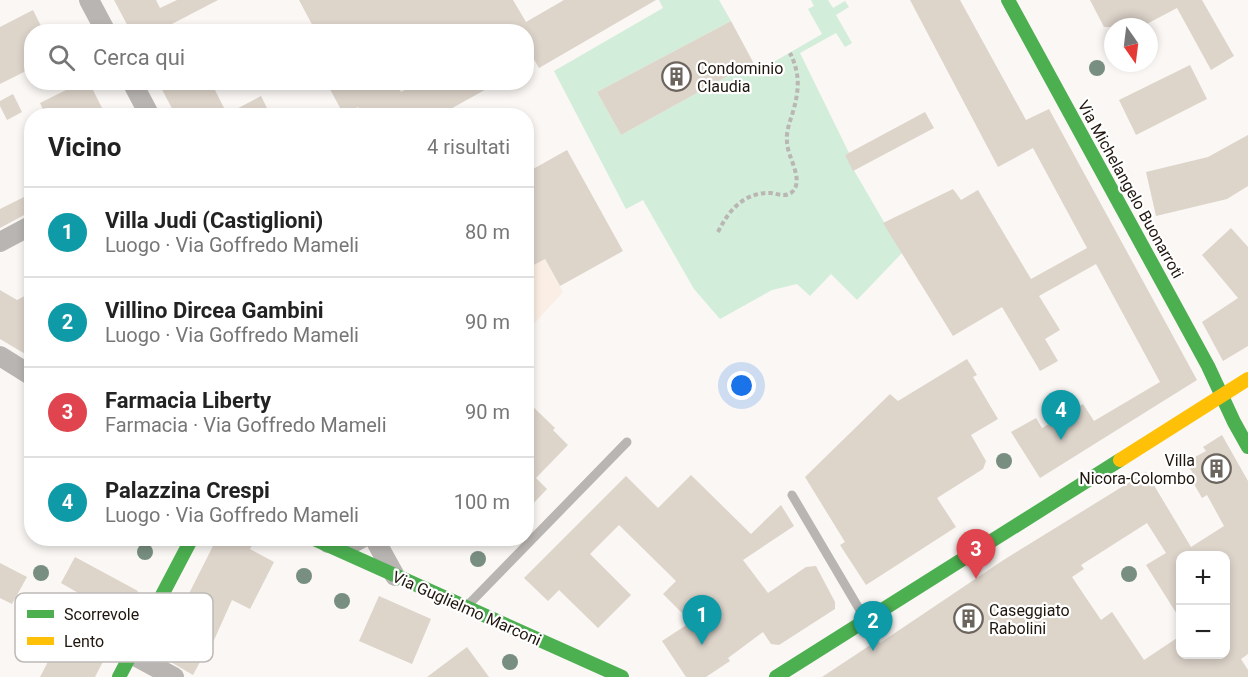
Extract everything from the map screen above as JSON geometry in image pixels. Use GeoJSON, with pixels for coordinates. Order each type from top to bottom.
{"type":"FeatureCollection","features":[{"type":"Feature","properties":{"kind":"street"},"geometry":{"type":"LineString","coordinates":[[89,0],[102,24]]}},
{"type":"Feature","properties":{"kind":"street","name":"Via Michelangelo Buonarroti"},"geometry":{"type":"LineString","coordinates":[[1008,0],[1204,357],[1248,447]]}},
{"type":"Feature","properties":{"kind":"street"},"geometry":{"type":"LineString","coordinates":[[136,90],[146,108]]}},
{"type":"Feature","properties":{"kind":"street"},"geometry":{"type":"LineString","coordinates":[[0,242],[24,229]]}},
{"type":"Feature","properties":{"kind":"street"},"geometry":{"type":"LineString","coordinates":[[0,356],[24,371]]}},
{"type":"Feature","properties":{"kind":"street"},"geometry":{"type":"LineString","coordinates":[[776,677],[1248,379]]}},
{"type":"Feature","properties":{"kind":"street"},"geometry":{"type":"LineString","coordinates":[[163,593],[188,546]]}},
{"type":"Feature","properties":{"kind":"street","name":"Via Guglielmo Marconi"},"geometry":{"type":"LineString","coordinates":[[328,546],[622,677]]}},
{"type":"Feature","properties":{"kind":"street"},"geometry":{"type":"LineString","coordinates":[[378,546],[395,576]]}},
{"type":"Feature","properties":{"kind":"street"},"geometry":{"type":"LineString","coordinates":[[119,677],[127,662]]}},
{"type":"Feature","properties":{"kind":"street"},"geometry":{"type":"LineString","coordinates":[[146,662],[174,677]]}},
{"type":"Feature","properties":{"kind":"lane"},"geometry":{"type":"LineString","coordinates":[[534,537],[627,442]]}},
{"type":"Feature","properties":{"kind":"lane"},"geometry":{"type":"LineString","coordinates":[[792,495],[866,619]]}},
{"type":"Feature","properties":{"kind":"lane"},"geometry":{"type":"LineString","coordinates":[[466,607],[526,546]]}},
{"type":"Feature","properties":{"kind":"path"},"geometry":{"type":"LineString","coordinates":[[718,232],[730,211],[745,200],[762,194],[787,195],[795,186],[796,173],[787,141],[799,77],[790,52]]}},
{"type":"Feature","properties":{"kind":"shaded area"},"geometry":{"type":"Polygon","coordinates":[[[534,240],[563,292],[534,323],[534,240]]]}},
{"type":"Feature","properties":{"kind":"green space"},"geometry":{"type":"Polygon","coordinates":[[[659,0],[719,0],[731,21],[597,92],[621,135],[753,62],[758,71],[822,34],[808,9],[814,6],[811,0],[828,0],[833,8],[845,1],[849,7],[836,15],[852,43],[845,47],[836,33],[800,53],[849,153],[845,155],[902,253],[857,300],[831,274],[810,296],[797,284],[772,290],[720,319],[694,289],[643,200],[626,209],[554,71],[663,8],[659,0]]]}},
{"type":"Feature","properties":{"kind":"building"},"geometry":{"type":"Polygon","coordinates":[[[114,0],[156,0],[160,8],[177,0],[218,0],[172,24],[127,24],[114,0]]]}},
{"type":"Feature","properties":{"kind":"building"},"geometry":{"type":"Polygon","coordinates":[[[299,0],[513,0],[526,22],[564,0],[656,0],[539,68],[534,60],[534,24],[312,24],[299,0]]]}},
{"type":"Feature","properties":{"kind":"building"},"geometry":{"type":"Polygon","coordinates":[[[910,0],[960,0],[1026,120],[1049,109],[1197,380],[1040,478],[1011,432],[1036,418],[1042,428],[1083,404],[1094,421],[1160,382],[1096,264],[1039,296],[1060,330],[1045,339],[1058,361],[1040,371],[1002,307],[953,336],[883,223],[953,189],[961,200],[978,190],[1031,279],[1087,248],[1033,148],[998,167],[910,0]]]}},
{"type":"Feature","properties":{"kind":"building"},"geometry":{"type":"Polygon","coordinates":[[[1090,0],[1202,0],[1234,56],[1211,70],[1177,8],[1158,18],[1104,18],[1104,27],[1090,0]]]}},
{"type":"Feature","properties":{"kind":"building"},"geometry":{"type":"Polygon","coordinates":[[[33,10],[40,24],[24,24],[24,72],[0,84],[0,27],[33,10]]]}},
{"type":"Feature","properties":{"kind":"building","name":"Condominio Claudia"},"geometry":{"type":"Polygon","coordinates":[[[731,21],[753,62],[621,135],[597,92],[731,21]]]}},
{"type":"Feature","properties":{"kind":"building"},"geometry":{"type":"Polygon","coordinates":[[[1190,65],[1207,99],[1136,135],[1119,100],[1190,65]]]}},
{"type":"Feature","properties":{"kind":"building"},"geometry":{"type":"Polygon","coordinates":[[[66,90],[93,90],[102,108],[42,108],[40,103],[66,90]]]}},
{"type":"Feature","properties":{"kind":"building"},"geometry":{"type":"Polygon","coordinates":[[[162,90],[215,90],[224,108],[172,108],[162,90]]]}},
{"type":"Feature","properties":{"kind":"building"},"geometry":{"type":"Polygon","coordinates":[[[330,90],[400,90],[401,92],[405,90],[485,90],[452,108],[340,108],[330,90]]]}},
{"type":"Feature","properties":{"kind":"building"},"geometry":{"type":"Polygon","coordinates":[[[13,94],[22,112],[7,120],[0,101],[13,94]]]}},
{"type":"Feature","properties":{"kind":"building"},"geometry":{"type":"Polygon","coordinates":[[[261,96],[267,108],[238,108],[261,96]]]}},
{"type":"Feature","properties":{"kind":"building"},"geometry":{"type":"Polygon","coordinates":[[[925,112],[934,128],[853,171],[845,155],[925,112]]]}},
{"type":"Feature","properties":{"kind":"building"},"geometry":{"type":"Polygon","coordinates":[[[1248,135],[1248,186],[1227,199],[1156,216],[1146,172],[1208,157],[1248,135]]]}},
{"type":"Feature","properties":{"kind":"building"},"geometry":{"type":"Polygon","coordinates":[[[567,150],[623,251],[560,286],[545,259],[534,265],[534,169],[567,150]]]}},
{"type":"Feature","properties":{"kind":"building"},"geometry":{"type":"Polygon","coordinates":[[[24,197],[24,215],[0,228],[0,209],[24,197]]]}},
{"type":"Feature","properties":{"kind":"building"},"geometry":{"type":"Polygon","coordinates":[[[1231,228],[1248,247],[1248,346],[1223,361],[1202,322],[1238,298],[1202,255],[1231,228]]]}},
{"type":"Feature","properties":{"kind":"building"},"geometry":{"type":"Polygon","coordinates":[[[0,290],[17,300],[24,296],[24,353],[0,339],[0,290]]]}},
{"type":"Feature","properties":{"kind":"building"},"geometry":{"type":"Polygon","coordinates":[[[967,359],[977,375],[973,377],[998,419],[971,435],[986,461],[983,469],[937,498],[956,527],[866,585],[840,545],[845,542],[805,477],[890,394],[898,401],[967,359]]]}},
{"type":"Feature","properties":{"kind":"building"},"geometry":{"type":"Polygon","coordinates":[[[534,408],[555,428],[553,430],[568,445],[536,478],[547,489],[534,503],[534,408]]]}},
{"type":"Feature","properties":{"kind":"building"},"geometry":{"type":"Polygon","coordinates":[[[1222,435],[1248,481],[1248,654],[1241,659],[1248,670],[1248,677],[822,677],[878,640],[880,643],[1002,561],[1146,472],[1191,547],[1224,526],[1207,495],[1202,498],[1190,477],[1194,475],[1186,462],[1206,451],[1203,447],[1222,435]],[[1147,523],[1081,565],[1084,569],[1072,577],[1101,620],[1112,612],[1144,660],[1176,639],[1176,659],[1230,659],[1230,551],[1176,551],[1176,613],[1146,565],[1166,553],[1147,523]]]}},
{"type":"Feature","properties":{"kind":"building"},"geometry":{"type":"Polygon","coordinates":[[[691,475],[751,534],[781,505],[794,526],[743,560],[768,593],[806,567],[816,566],[835,602],[835,609],[779,645],[771,644],[763,632],[728,658],[730,661],[706,677],[686,677],[662,641],[691,622],[663,594],[676,581],[619,525],[590,554],[631,595],[598,628],[559,590],[548,601],[524,578],[626,476],[658,508],[691,475]]]}},
{"type":"Feature","properties":{"kind":"building"},"geometry":{"type":"Polygon","coordinates":[[[213,546],[252,546],[250,549],[274,562],[250,609],[232,600],[213,642],[213,593],[189,593],[213,546]]]}},
{"type":"Feature","properties":{"kind":"building"},"geometry":{"type":"Polygon","coordinates":[[[75,557],[138,591],[137,593],[78,593],[61,583],[75,557]]]}},
{"type":"Feature","properties":{"kind":"building"},"geometry":{"type":"Polygon","coordinates":[[[0,563],[27,577],[18,593],[15,593],[12,604],[0,598],[0,563]]]}},
{"type":"Feature","properties":{"kind":"building"},"geometry":{"type":"Polygon","coordinates":[[[379,596],[431,619],[412,664],[359,641],[379,596]]]}},
{"type":"Feature","properties":{"kind":"building"},"geometry":{"type":"Polygon","coordinates":[[[467,647],[489,677],[427,677],[467,647]]]}},
{"type":"Feature","properties":{"kind":"building"},"geometry":{"type":"Polygon","coordinates":[[[48,662],[103,662],[95,677],[40,677],[48,662]]]}},
{"type":"Feature","properties":{"kind":"building"},"geometry":{"type":"Polygon","coordinates":[[[171,662],[200,662],[193,675],[171,662]]]}},
{"type":"Feature","properties":{"kind":"traffic: fast"},"geometry":{"type":"LineString","coordinates":[[1008,0],[1208,366],[1248,447]]}},
{"type":"Feature","properties":{"kind":"traffic: fast"},"geometry":{"type":"LineString","coordinates":[[776,677],[1120,460]]}},
{"type":"Feature","properties":{"kind":"traffic: fast"},"geometry":{"type":"LineString","coordinates":[[163,593],[188,546]]}},
{"type":"Feature","properties":{"kind":"traffic: fast"},"geometry":{"type":"LineString","coordinates":[[330,546],[622,677]]}},
{"type":"Feature","properties":{"kind":"traffic: fast"},"geometry":{"type":"LineString","coordinates":[[119,677],[127,662]]}},
{"type":"Feature","properties":{"kind":"traffic: slow"},"geometry":{"type":"LineString","coordinates":[[1120,460],[1248,379]]}},
{"type":"Feature","properties":{"kind":"place","name":"Condominio Claudia"},"geometry":{"type":"Point","coordinates":[676,77]}},
{"type":"Feature","properties":{"kind":"place","name":"Palazzina Crespi"},"geometry":{"type":"Point","coordinates":[1061,440]}},
{"type":"Feature","properties":{"kind":"place","name":"Villa Nicora-Colombo"},"geometry":{"type":"Point","coordinates":[1216,469]}},
{"type":"Feature","properties":{"kind":"place","name":"Farmacia Liberty"},"geometry":{"type":"Point","coordinates":[976,579]}},
{"type":"Feature","properties":{"kind":"place","name":"Caseggiato Rabolini"},"geometry":{"type":"Point","coordinates":[968,619]}},
{"type":"Feature","properties":{"kind":"place","name":"Villa Judi (Castiglioni)"},"geometry":{"type":"Point","coordinates":[702,645]}},
{"type":"Feature","properties":{"kind":"place","name":"Villino Dircea Gambini"},"geometry":{"type":"Point","coordinates":[873,651]}}]}
